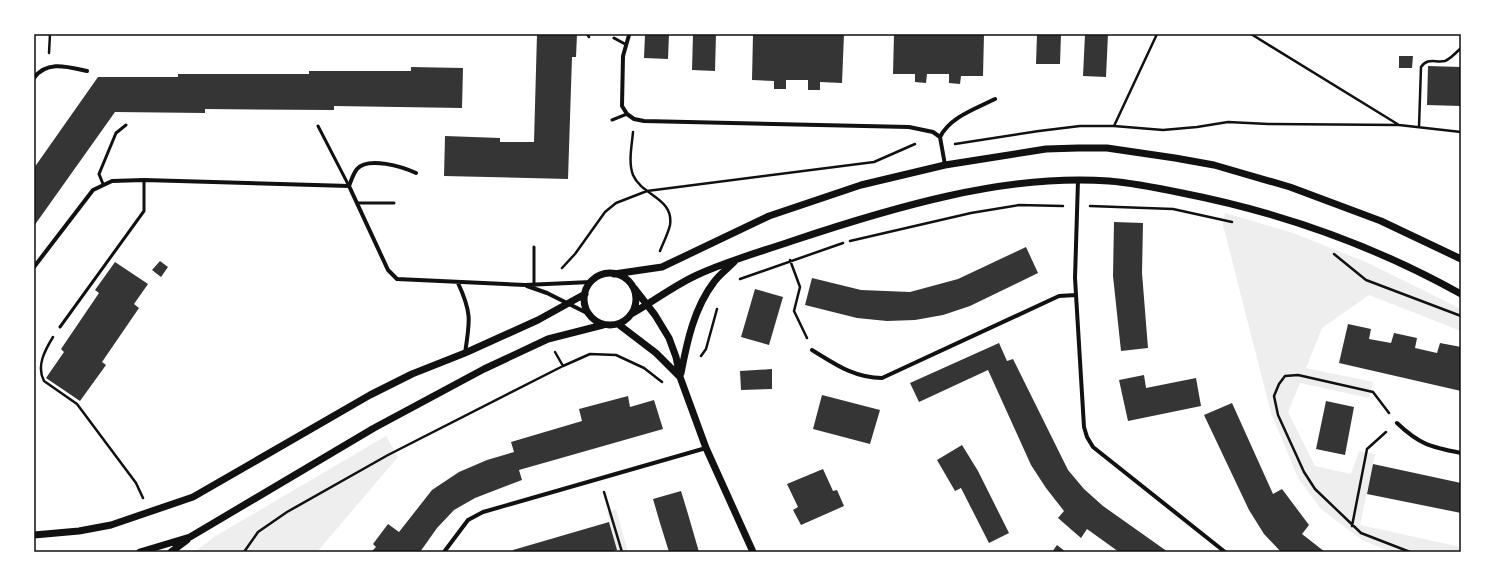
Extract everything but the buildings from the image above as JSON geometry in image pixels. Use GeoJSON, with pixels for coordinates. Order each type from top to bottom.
{"type":"FeatureCollection","features":[{"type":"Feature","properties":{"kind":"street"},"geometry":{"type":"LineString","coordinates":[[629,35],[623,56],[622,106],[627,114],[634,119],[644,121],[910,127],[933,132],[940,137]]}},
{"type":"Feature","properties":{"kind":"street"},"geometry":{"type":"LineString","coordinates":[[34,78],[46,67],[61,66],[87,71]]}},
{"type":"Feature","properties":{"kind":"street"},"geometry":{"type":"LineString","coordinates":[[945,165],[940,137],[944,129],[958,118],[995,99]]}},
{"type":"Feature","properties":{"kind":"street"},"geometry":{"type":"LineString","coordinates":[[589,314],[586,308],[585,294],[591,282],[597,277],[605,274],[662,267],[769,216],[861,185],[945,165],[1046,149],[1107,148],[1214,165],[1336,202],[1394,226],[1461,259]]}},
{"type":"Feature","properties":{"kind":"street"},"geometry":{"type":"LineString","coordinates":[[416,173],[392,164],[370,163],[363,165],[356,170],[349,186],[392,275],[396,279],[525,285],[591,282]]}},
{"type":"Feature","properties":{"kind":"street"},"geometry":{"type":"LineString","coordinates":[[34,267],[86,197],[103,184],[122,179],[349,186]]}},
{"type":"Feature","properties":{"kind":"street"},"geometry":{"type":"LineString","coordinates":[[1078,180],[1076,295],[1084,427],[1087,437],[1093,447],[1225,552]]}},
{"type":"Feature","properties":{"kind":"street"},"geometry":{"type":"LineString","coordinates":[[171,552],[190,537],[374,428],[484,369],[548,339],[603,324],[618,324],[629,318],[633,313],[696,275],[736,259],[845,224],[961,194],[1020,184],[1078,180],[1138,184],[1211,198],[1281,217],[1370,250],[1461,294]]}},
{"type":"Feature","properties":{"kind":"street"},"geometry":{"type":"LineString","coordinates":[[680,377],[687,343],[706,293],[736,259]]}},
{"type":"Feature","properties":{"kind":"street"},"geometry":{"type":"LineString","coordinates":[[614,274],[629,281],[669,338],[680,377],[706,448],[753,552]]}},
{"type":"Feature","properties":{"kind":"street"},"geometry":{"type":"LineString","coordinates":[[458,283],[470,314],[465,353]]}},
{"type":"Feature","properties":{"kind":"street"},"geometry":{"type":"LineString","coordinates":[[525,285],[568,303],[589,314],[603,324]]}},
{"type":"Feature","properties":{"kind":"street"},"geometry":{"type":"LineString","coordinates":[[633,313],[637,296],[634,288]]}},
{"type":"Feature","properties":{"kind":"street"},"geometry":{"type":"LineString","coordinates":[[34,535],[79,531],[111,525],[193,497],[370,395],[412,374],[465,353],[538,320],[585,294]]}},
{"type":"Feature","properties":{"kind":"street"},"geometry":{"type":"LineString","coordinates":[[812,350],[848,372],[873,378],[882,378],[1059,296],[1076,295]]}},
{"type":"Feature","properties":{"kind":"street"},"geometry":{"type":"LineString","coordinates":[[618,324],[656,353],[680,377]]}},
{"type":"Feature","properties":{"kind":"street"},"geometry":{"type":"LineString","coordinates":[[1397,423],[1411,437],[1422,443],[1461,453]]}},
{"type":"Feature","properties":{"kind":"street"},"geometry":{"type":"LineString","coordinates":[[444,552],[468,520],[483,512],[706,448]]}},
{"type":"Feature","properties":{"kind":"street"},"geometry":{"type":"LineString","coordinates":[[140,552],[190,537]]}},
{"type":"Feature","properties":{"kind":"lane"},"geometry":{"type":"LineString","coordinates":[[614,38],[626,44]]}},
{"type":"Feature","properties":{"kind":"lane"},"geometry":{"type":"LineString","coordinates":[[612,120],[627,114]]}},
{"type":"Feature","properties":{"kind":"lane"},"geometry":{"type":"LineString","coordinates":[[103,184],[99,174],[116,133],[126,125]]}},
{"type":"Feature","properties":{"kind":"lane"},"geometry":{"type":"LineString","coordinates":[[318,126],[349,186]]}},
{"type":"Feature","properties":{"kind":"lane"},"geometry":{"type":"LineString","coordinates":[[60,327],[144,211],[144,180]]}},
{"type":"Feature","properties":{"kind":"lane"},"geometry":{"type":"LineString","coordinates":[[357,203],[394,203]]}},
{"type":"Feature","properties":{"kind":"lane"},"geometry":{"type":"LineString","coordinates":[[534,246],[534,285]]}},
{"type":"Feature","properties":{"kind":"path"},"geometry":{"type":"LineString","coordinates":[[46,67],[50,34]]}},
{"type":"Feature","properties":{"kind":"path"},"geometry":{"type":"LineString","coordinates":[[1114,126],[1157,34]]}},
{"type":"Feature","properties":{"kind":"path"},"geometry":{"type":"LineString","coordinates":[[1251,34],[1399,125]]}},
{"type":"Feature","properties":{"kind":"path"},"geometry":{"type":"LineString","coordinates":[[1419,127],[1421,67],[1429,60],[1445,60],[1461,48]]}},
{"type":"Feature","properties":{"kind":"path"},"geometry":{"type":"LineString","coordinates":[[634,119],[632,152],[633,175],[638,183],[664,204],[670,217],[670,226],[659,254]]}},
{"type":"Feature","properties":{"kind":"path"},"geometry":{"type":"LineString","coordinates":[[534,270],[560,269],[575,254],[605,212],[616,203],[647,191],[870,163],[918,143],[942,146],[1080,126],[1114,126],[1163,130],[1228,122],[1399,125],[1461,132]]}},
{"type":"Feature","properties":{"kind":"path"},"geometry":{"type":"LineString","coordinates":[[732,282],[850,241],[971,213],[1019,205],[1173,209],[1239,224]]}},
{"type":"Feature","properties":{"kind":"path"},"geometry":{"type":"LineString","coordinates":[[784,244],[800,287],[794,311],[812,350]]}},
{"type":"Feature","properties":{"kind":"path"},"geometry":{"type":"LineString","coordinates":[[1328,251],[1334,254],[1366,280],[1461,316]]}},
{"type":"Feature","properties":{"kind":"path"},"geometry":{"type":"LineString","coordinates":[[699,359],[706,349],[719,303]]}},
{"type":"Feature","properties":{"kind":"path"},"geometry":{"type":"LineString","coordinates":[[60,327],[42,360],[41,375],[44,381],[77,404],[136,482],[143,494],[143,501]]}},
{"type":"Feature","properties":{"kind":"path"},"geometry":{"type":"LineString","coordinates":[[554,350],[563,366]]}},
{"type":"Feature","properties":{"kind":"path"},"geometry":{"type":"LineString","coordinates":[[244,552],[258,532],[287,512],[388,455],[563,366],[590,354],[616,355],[644,368],[659,382],[666,382]]}},
{"type":"Feature","properties":{"kind":"path"},"geometry":{"type":"LineString","coordinates":[[1352,526],[1367,449],[1397,423],[1373,392],[1298,375],[1285,376],[1279,384],[1274,396],[1278,415],[1304,472],[1315,489],[1352,526],[1361,533],[1410,552]]}},
{"type":"Feature","properties":{"kind":"path"},"geometry":{"type":"LineString","coordinates":[[600,478],[622,552]]}},
{"type":"Feature","properties":{"kind":"shaded area"},"geometry":{"type":"Polygon","coordinates":[[[1225,213],[1293,233],[1366,262],[1461,309],[1461,331],[1369,295],[1322,328],[1306,368],[1373,382],[1369,398],[1300,383],[1288,412],[1315,466],[1351,474],[1359,451],[1375,454],[1360,525],[1461,547],[1461,552],[1391,552],[1362,540],[1321,509],[1298,478],[1271,413],[1223,225],[1225,213]]]}},
{"type":"Feature","properties":{"kind":"shaded area"},"geometry":{"type":"Polygon","coordinates":[[[386,436],[398,457],[317,552],[194,552],[214,537],[386,436]]]}},
{"type":"Feature","properties":{"kind":"shaded area"},"geometry":{"type":"Polygon","coordinates":[[[616,509],[628,552],[617,552],[607,512],[616,509]]]}}]}
